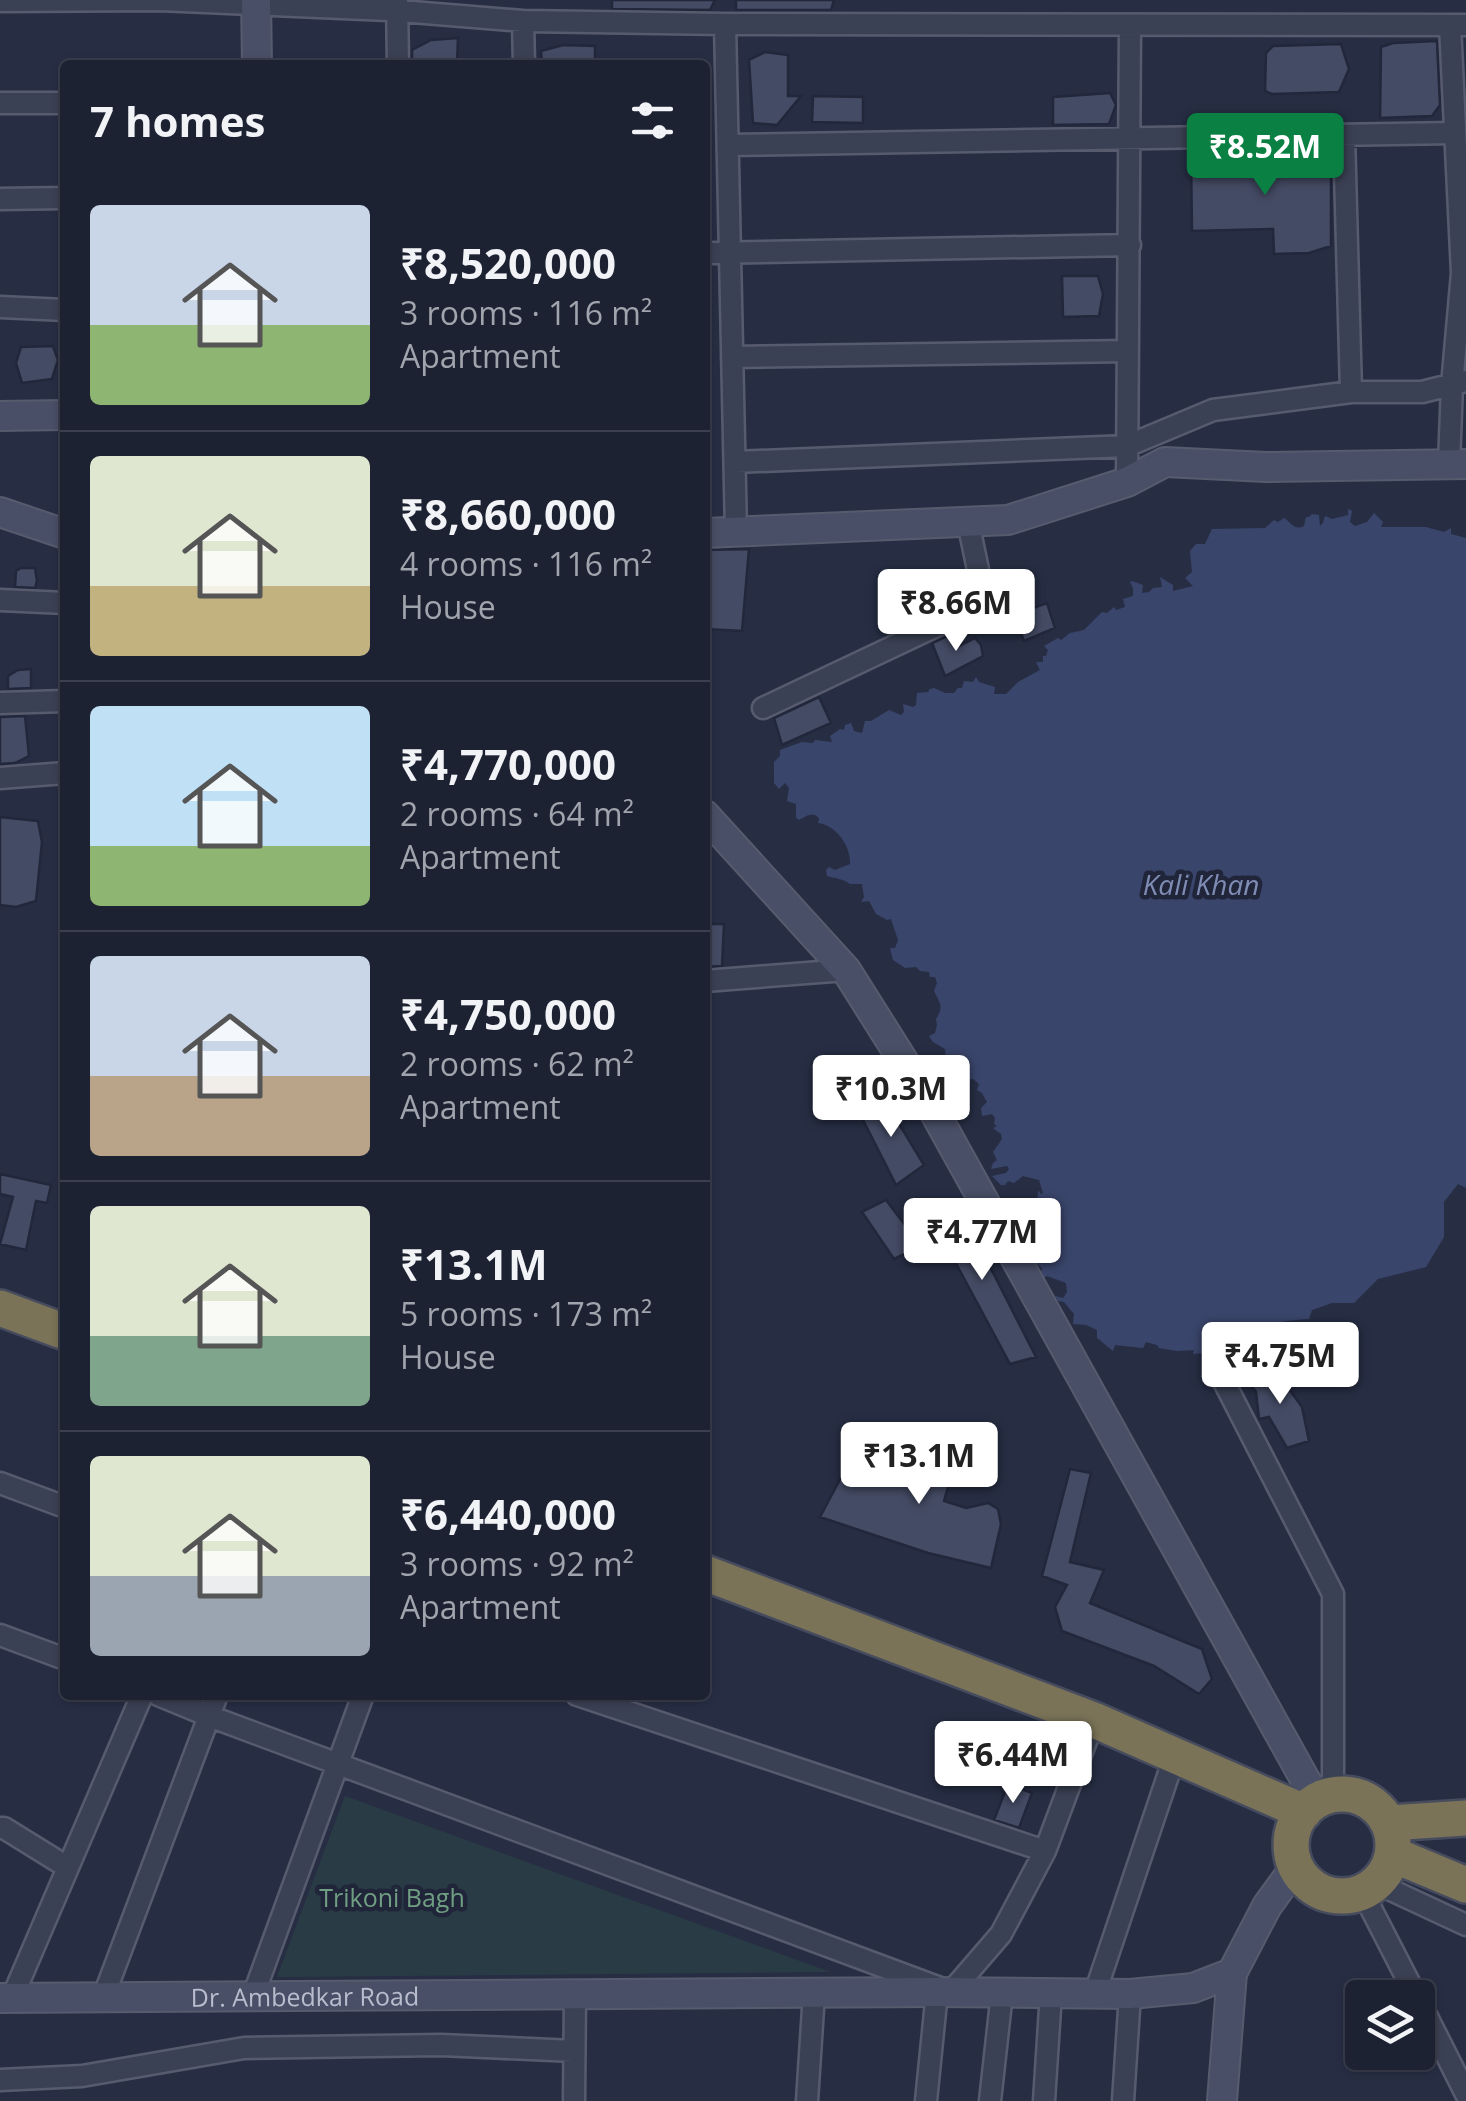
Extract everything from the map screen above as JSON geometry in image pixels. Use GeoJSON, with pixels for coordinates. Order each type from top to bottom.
{"type":"FeatureCollection","features":[{"type":"Feature","properties":{"kind":"highway"},"geometry":{"type":"LineString","coordinates":[[0,1308],[60,1330]]}},
{"type":"Feature","properties":{"kind":"highway"},"geometry":{"type":"LineString","coordinates":[[710,1575],[1094,1720],[1175,1756],[1318,1803]]}},
{"type":"Feature","properties":{"kind":"highway"},"geometry":{"type":"LineString","coordinates":[[1381,1864],[1379,1809],[1366,1800],[1349,1795],[1318,1803],[1295,1827],[1291,1844],[1296,1866],[1314,1888],[1329,1896],[1466,1818]]}},
{"type":"Feature","properties":{"kind":"highway"},"geometry":{"type":"LineString","coordinates":[[1381,1864],[1466,1885]]}},
{"type":"Feature","properties":{"kind":"main road"},"geometry":{"type":"LineString","coordinates":[[256,3],[257,60]]}},
{"type":"Feature","properties":{"kind":"main road"},"geometry":{"type":"LineString","coordinates":[[0,416],[60,415]]}},
{"type":"Feature","properties":{"kind":"main road"},"geometry":{"type":"LineString","coordinates":[[710,533],[1008,520],[1127,482],[1164,462],[1266,466],[1458,464]]}},
{"type":"Feature","properties":{"kind":"main road"},"geometry":{"type":"LineString","coordinates":[[9,514],[60,519]]}},
{"type":"Feature","properties":{"kind":"main road"},"geometry":{"type":"LineString","coordinates":[[9,514],[60,532]]}},
{"type":"Feature","properties":{"kind":"main road"},"geometry":{"type":"LineString","coordinates":[[710,820],[846,970],[926,1097],[1318,1803]]}},
{"type":"Feature","properties":{"kind":"main road"},"geometry":{"type":"LineString","coordinates":[[1222,2101],[1232,1974],[1267,1906],[1296,1866]]}},
{"type":"Feature","properties":{"kind":"main road","name":"Dr. Ambedkar Road"},"geometry":{"type":"LineString","coordinates":[[6,1998],[1130,1994],[1193,1988],[1232,1974]]}},
{"type":"Feature","properties":{"kind":"street"},"geometry":{"type":"LineString","coordinates":[[0,1],[397,5],[523,21],[1458,25],[1455,133],[1462,273],[1458,464]]}},
{"type":"Feature","properties":{"kind":"street"},"geometry":{"type":"LineString","coordinates":[[397,5],[398,60]]}},
{"type":"Feature","properties":{"kind":"street"},"geometry":{"type":"LineString","coordinates":[[523,21],[524,60]]}},
{"type":"Feature","properties":{"kind":"street"},"geometry":{"type":"LineString","coordinates":[[725,24],[736,533]]}},
{"type":"Feature","properties":{"kind":"street"},"geometry":{"type":"LineString","coordinates":[[1127,482],[1130,25]]}},
{"type":"Feature","properties":{"kind":"street"},"geometry":{"type":"LineString","coordinates":[[0,103],[60,103]]}},
{"type":"Feature","properties":{"kind":"street"},"geometry":{"type":"LineString","coordinates":[[728,145],[1455,133]]}},
{"type":"Feature","properties":{"kind":"street"},"geometry":{"type":"LineString","coordinates":[[1344,134],[1351,392]]}},
{"type":"Feature","properties":{"kind":"street"},"geometry":{"type":"LineString","coordinates":[[0,199],[60,198]]}},
{"type":"Feature","properties":{"kind":"street"},"geometry":{"type":"LineString","coordinates":[[710,253],[1130,245]]}},
{"type":"Feature","properties":{"kind":"street"},"geometry":{"type":"LineString","coordinates":[[0,307],[60,310]]}},
{"type":"Feature","properties":{"kind":"street"},"geometry":{"type":"LineString","coordinates":[[732,357],[1128,351]]}},
{"type":"Feature","properties":{"kind":"street"},"geometry":{"type":"LineString","coordinates":[[734,462],[1127,446],[1213,410],[1351,392],[1422,392],[1459,383]]}},
{"type":"Feature","properties":{"kind":"street"},"geometry":{"type":"LineString","coordinates":[[762,708],[985,603],[968,522]]}},
{"type":"Feature","properties":{"kind":"street"},"geometry":{"type":"LineString","coordinates":[[0,600],[60,603]]}},
{"type":"Feature","properties":{"kind":"street"},"geometry":{"type":"LineString","coordinates":[[0,703],[60,701]]}},
{"type":"Feature","properties":{"kind":"street"},"geometry":{"type":"LineString","coordinates":[[0,778],[60,772]]}},
{"type":"Feature","properties":{"kind":"street"},"geometry":{"type":"LineString","coordinates":[[710,982],[846,970]]}},
{"type":"Feature","properties":{"kind":"street"},"geometry":{"type":"LineString","coordinates":[[1223,1380],[1333,1594],[1318,1803]]}},
{"type":"Feature","properties":{"kind":"street"},"geometry":{"type":"LineString","coordinates":[[0,1483],[60,1505]]}},
{"type":"Feature","properties":{"kind":"street"},"geometry":{"type":"LineString","coordinates":[[0,1635],[60,1657]]}},
{"type":"Feature","properties":{"kind":"street"},"geometry":{"type":"LineString","coordinates":[[6,1998],[140,1700]]}},
{"type":"Feature","properties":{"kind":"street"},"geometry":{"type":"LineString","coordinates":[[170,1700],[944,1992]]}},
{"type":"Feature","properties":{"kind":"street"},"geometry":{"type":"LineString","coordinates":[[102,1998],[215,1700]]}},
{"type":"Feature","properties":{"kind":"street"},"geometry":{"type":"LineString","coordinates":[[254,1996],[361,1700]]}},
{"type":"Feature","properties":{"kind":"street"},"geometry":{"type":"LineString","coordinates":[[593,1700],[1045,1851]]}},
{"type":"Feature","properties":{"kind":"street"},"geometry":{"type":"LineString","coordinates":[[926,2101],[944,1992],[1000,1934],[1045,1851],[1094,1720]]}},
{"type":"Feature","properties":{"kind":"street"},"geometry":{"type":"LineString","coordinates":[[1095,1993],[1175,1756]]}},
{"type":"Feature","properties":{"kind":"street"},"geometry":{"type":"LineString","coordinates":[[0,1828],[67,1867]]}},
{"type":"Feature","properties":{"kind":"street"},"geometry":{"type":"LineString","coordinates":[[1381,1864],[1466,1925]]}},
{"type":"Feature","properties":{"kind":"street"},"geometry":{"type":"LineString","coordinates":[[1381,1864],[1412,1980]]}},
{"type":"Feature","properties":{"kind":"street"},"geometry":{"type":"LineString","coordinates":[[806,2101],[814,1993]]}},
{"type":"Feature","properties":{"kind":"street"},"geometry":{"type":"LineString","coordinates":[[990,2101],[1002,1993]]}},
{"type":"Feature","properties":{"kind":"street"},"geometry":{"type":"LineString","coordinates":[[1044,2101],[1051,1993]]}},
{"type":"Feature","properties":{"kind":"street"},"geometry":{"type":"LineString","coordinates":[[574,2101],[575,1994]]}},
{"type":"Feature","properties":{"kind":"street"},"geometry":{"type":"LineString","coordinates":[[1123,2101],[1130,1994]]}},
{"type":"Feature","properties":{"kind":"street"},"geometry":{"type":"LineString","coordinates":[[1435,2033],[1466,2094]]}},
{"type":"Feature","properties":{"kind":"street"},"geometry":{"type":"LineString","coordinates":[[0,2080],[82,2076],[244,2048],[441,2045],[574,2052]]}},
{"type":"Feature","properties":{"kind":"green space","name":"Trikoni Bagh"},"geometry":{"type":"Polygon","coordinates":[[[345,1796],[830,1972],[277,1977],[345,1796]]]}},
{"type":"Feature","properties":{"kind":"water","name":"Kali Khan"},"geometry":{"type":"Polygon","coordinates":[[[1348,509],[1352,511],[1350,522],[1355,526],[1367,522],[1374,513],[1383,522],[1381,527],[1426,527],[1444,532],[1451,528],[1451,534],[1466,538],[1466,1188],[1458,1184],[1444,1202],[1444,1237],[1426,1267],[1378,1279],[1354,1303],[1332,1303],[1312,1310],[1309,1319],[1270,1324],[1226,1339],[1215,1356],[1159,1348],[1146,1342],[1143,1348],[1115,1345],[1113,1351],[1097,1338],[1097,1330],[1073,1324],[1074,1314],[1055,1296],[1063,1298],[1066,1283],[1047,1276],[1039,1280],[1042,1268],[1035,1262],[1043,1239],[1029,1223],[1037,1208],[1038,1190],[1043,1193],[1039,1180],[1023,1176],[1014,1183],[1001,1185],[992,1176],[1009,1169],[991,1169],[997,1160],[993,1152],[1002,1139],[993,1128],[997,1126],[995,1118],[992,1114],[982,1116],[981,1108],[987,1102],[977,1090],[979,1084],[973,1079],[966,1080],[964,1062],[946,1061],[945,1049],[929,1036],[935,1033],[940,1008],[934,991],[935,977],[893,960],[890,948],[895,948],[898,940],[891,919],[876,914],[869,901],[861,902],[862,884],[827,876],[829,867],[835,870],[850,864],[845,844],[831,828],[818,823],[816,816],[796,818],[796,804],[787,801],[789,788],[785,783],[779,789],[774,783],[774,762],[780,750],[802,742],[832,742],[830,736],[844,730],[845,725],[851,723],[854,731],[862,733],[865,721],[889,710],[901,715],[903,704],[913,707],[917,693],[930,689],[954,693],[964,681],[973,682],[976,677],[979,682],[995,687],[994,694],[1006,694],[1040,670],[1036,662],[1043,662],[1046,656],[1048,650],[1044,646],[1084,630],[1102,612],[1125,607],[1123,599],[1133,596],[1130,582],[1143,585],[1142,593],[1162,587],[1160,577],[1173,585],[1173,591],[1193,586],[1185,578],[1192,572],[1190,551],[1196,544],[1205,544],[1212,529],[1265,528],[1284,518],[1301,527],[1312,514],[1319,515],[1320,526],[1325,516],[1332,519],[1348,515],[1348,509]]]}},
{"type":"Feature","properties":{"kind":"building"},"geometry":{"type":"Polygon","coordinates":[[[612,0],[715,0],[710,10],[612,9],[612,0]]]}},
{"type":"Feature","properties":{"kind":"building"},"geometry":{"type":"Polygon","coordinates":[[[736,0],[834,0],[831,10],[736,10],[736,0]]]}},
{"type":"Feature","properties":{"kind":"building"},"geometry":{"type":"Polygon","coordinates":[[[458,38],[457,60],[412,60],[412,50],[431,40],[458,38]]]}},
{"type":"Feature","properties":{"kind":"building"},"geometry":{"type":"Polygon","coordinates":[[[1437,41],[1440,105],[1432,116],[1380,118],[1381,47],[1437,41]]]}},
{"type":"Feature","properties":{"kind":"building"},"geometry":{"type":"Polygon","coordinates":[[[1341,44],[1349,69],[1339,92],[1265,91],[1266,53],[1273,46],[1341,44]]]}},
{"type":"Feature","properties":{"kind":"building"},"geometry":{"type":"Polygon","coordinates":[[[563,45],[595,46],[595,60],[542,60],[541,51],[563,45]]]}},
{"type":"Feature","properties":{"kind":"building"},"geometry":{"type":"Polygon","coordinates":[[[765,52],[788,55],[788,96],[801,96],[777,125],[753,123],[749,60],[765,52]]]}},
{"type":"Feature","properties":{"kind":"building"},"geometry":{"type":"Polygon","coordinates":[[[1110,93],[1116,105],[1109,124],[1053,125],[1053,97],[1110,93]]]}},
{"type":"Feature","properties":{"kind":"building"},"geometry":{"type":"Polygon","coordinates":[[[813,96],[863,97],[863,123],[812,122],[813,96]]]}},
{"type":"Feature","properties":{"kind":"building"},"geometry":{"type":"Polygon","coordinates":[[[1280,154],[1331,162],[1331,246],[1309,253],[1274,254],[1273,229],[1192,231],[1191,157],[1280,154]]]}},
{"type":"Feature","properties":{"kind":"building"},"geometry":{"type":"Polygon","coordinates":[[[1062,276],[1098,276],[1103,294],[1099,316],[1063,317],[1062,276]]]}},
{"type":"Feature","properties":{"kind":"building"},"geometry":{"type":"Polygon","coordinates":[[[53,346],[58,360],[52,379],[22,383],[16,363],[21,347],[53,346]]]}},
{"type":"Feature","properties":{"kind":"building"},"geometry":{"type":"Polygon","coordinates":[[[749,549],[742,631],[710,629],[710,550],[749,549]]]}},
{"type":"Feature","properties":{"kind":"building"},"geometry":{"type":"Polygon","coordinates":[[[35,568],[35,588],[15,587],[16,571],[35,568]]]}},
{"type":"Feature","properties":{"kind":"building"},"geometry":{"type":"Polygon","coordinates":[[[1047,603],[1055,628],[1024,641],[1014,615],[1047,603]]]}},
{"type":"Feature","properties":{"kind":"building"},"geometry":{"type":"Polygon","coordinates":[[[952,634],[957,647],[975,638],[983,656],[945,676],[932,643],[952,634]]]}},
{"type":"Feature","properties":{"kind":"building"},"geometry":{"type":"Polygon","coordinates":[[[31,669],[31,688],[8,689],[8,676],[31,669]]]}},
{"type":"Feature","properties":{"kind":"building"},"geometry":{"type":"Polygon","coordinates":[[[819,697],[831,723],[782,745],[774,718],[819,697]]]}},
{"type":"Feature","properties":{"kind":"building"},"geometry":{"type":"Polygon","coordinates":[[[25,716],[29,756],[15,763],[0,764],[0,717],[25,716]]]}},
{"type":"Feature","properties":{"kind":"building"},"geometry":{"type":"Polygon","coordinates":[[[0,817],[38,821],[42,842],[36,901],[16,907],[0,905],[0,817]]]}},
{"type":"Feature","properties":{"kind":"building"},"geometry":{"type":"Polygon","coordinates":[[[710,924],[724,924],[722,966],[710,967],[710,924]]]}},
{"type":"Feature","properties":{"kind":"building"},"geometry":{"type":"Polygon","coordinates":[[[881,1094],[924,1165],[896,1185],[859,1112],[881,1094]]]}},
{"type":"Feature","properties":{"kind":"building"},"geometry":{"type":"Polygon","coordinates":[[[0,1174],[51,1185],[47,1203],[36,1201],[26,1250],[0,1244],[13,1197],[0,1194],[0,1174]]]}},
{"type":"Feature","properties":{"kind":"building"},"geometry":{"type":"Polygon","coordinates":[[[886,1200],[921,1246],[894,1259],[862,1212],[886,1200]]]}},
{"type":"Feature","properties":{"kind":"building"},"geometry":{"type":"Polygon","coordinates":[[[956,1200],[1036,1357],[1010,1364],[931,1217],[956,1200]]]}},
{"type":"Feature","properties":{"kind":"building"},"geometry":{"type":"Polygon","coordinates":[[[1273,1367],[1302,1407],[1309,1441],[1287,1448],[1269,1417],[1259,1419],[1256,1392],[1245,1377],[1273,1367]]]}},
{"type":"Feature","properties":{"kind":"building"},"geometry":{"type":"Polygon","coordinates":[[[922,1428],[961,1442],[944,1501],[966,1508],[988,1503],[998,1509],[1001,1524],[991,1568],[928,1553],[820,1517],[844,1472],[861,1478],[870,1471],[911,1482],[922,1428]]]}},
{"type":"Feature","properties":{"kind":"building"},"geometry":{"type":"Polygon","coordinates":[[[1070,1469],[1091,1473],[1070,1562],[1104,1570],[1090,1603],[1202,1649],[1212,1679],[1199,1694],[1154,1666],[1062,1631],[1055,1607],[1067,1585],[1042,1576],[1070,1469]]]}},
{"type":"Feature","properties":{"kind":"building"},"geometry":{"type":"Polygon","coordinates":[[[1008,1784],[1032,1793],[1019,1828],[994,1820],[1008,1784]]]}}]}
